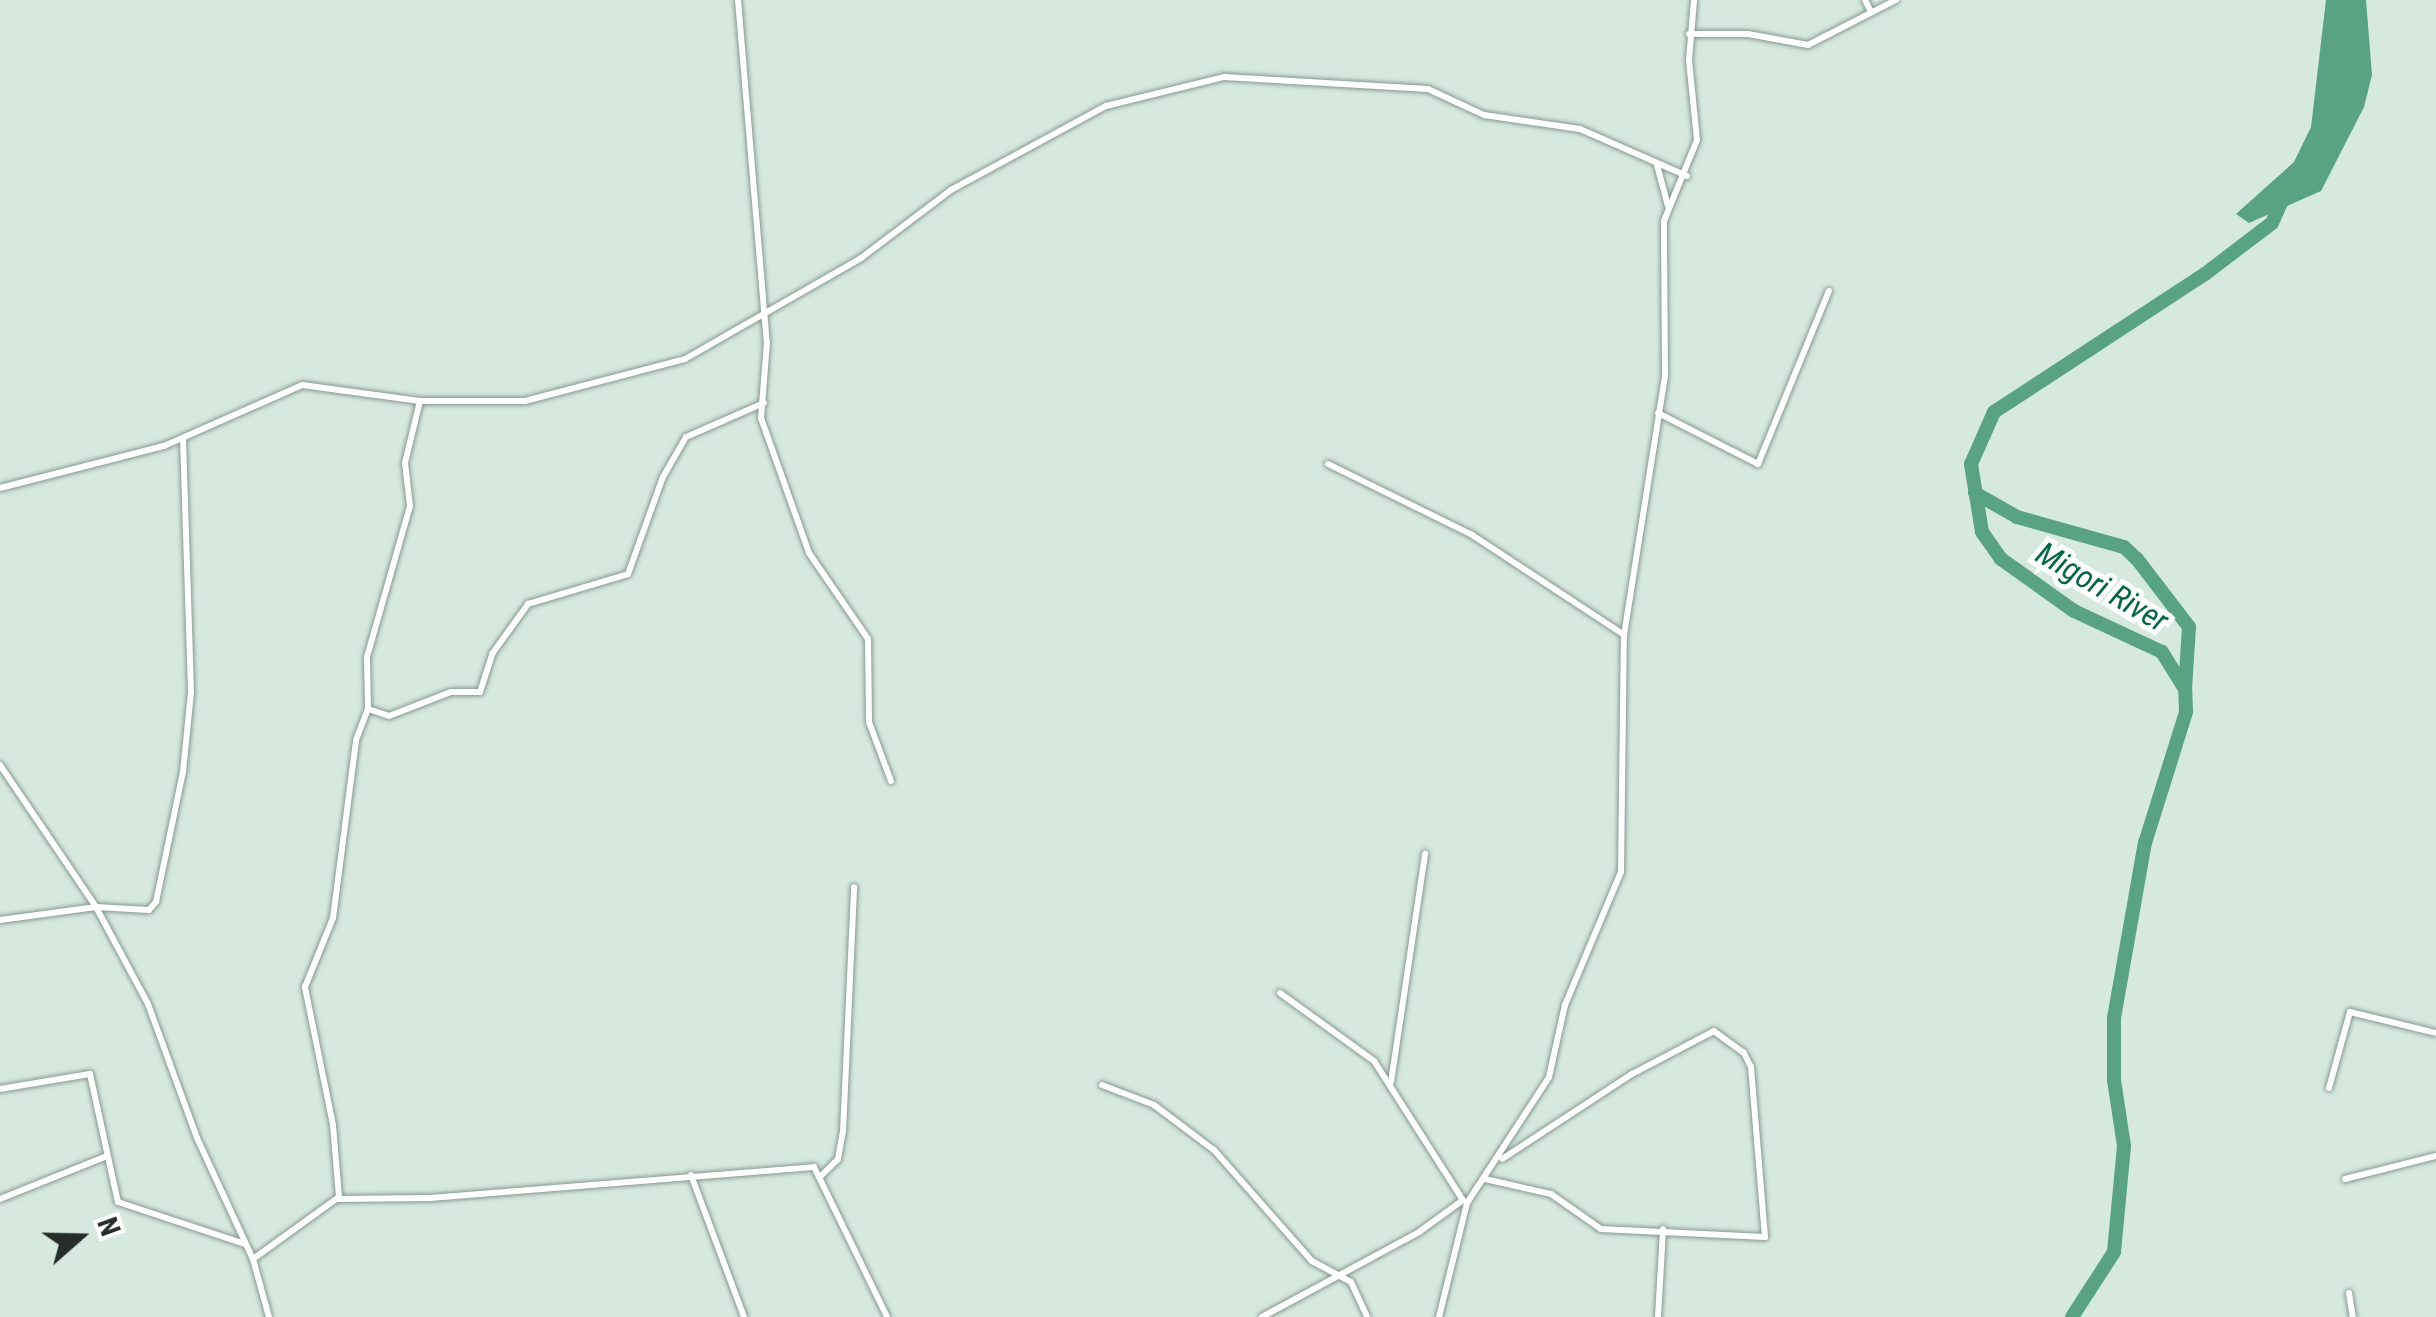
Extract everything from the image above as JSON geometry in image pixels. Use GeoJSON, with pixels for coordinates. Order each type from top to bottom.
{"type":"FeatureCollection","features":[{"type":"Feature","properties":{"kind":"street"},"geometry":{"type":"LineString","coordinates":[[738,0],[764,314],[763,426],[809,554],[868,639],[871,733],[891,781]]}},
{"type":"Feature","properties":{"kind":"street"},"geometry":{"type":"LineString","coordinates":[[1668,207],[1687,176],[1696,140],[1689,34],[1694,0]]}},
{"type":"Feature","properties":{"kind":"street"},"geometry":{"type":"LineString","coordinates":[[1866,0],[1871,12]]}},
{"type":"Feature","properties":{"kind":"street"},"geometry":{"type":"LineString","coordinates":[[1689,34],[1748,34],[1808,45],[1896,0]]}},
{"type":"Feature","properties":{"kind":"street"},"geometry":{"type":"LineString","coordinates":[[0,488],[183,438],[302,385],[420,401],[516,401],[568,393],[685,359],[873,251],[951,190],[1106,106],[1224,77],[1428,89],[1484,115],[1580,129],[1687,176]]}},
{"type":"Feature","properties":{"kind":"street"},"geometry":{"type":"LineString","coordinates":[[1439,1317],[1465,1210],[1549,1077],[1565,1004],[1619,884],[1624,635],[1667,360],[1662,270],[1668,207],[1657,165]]}},
{"type":"Feature","properties":{"kind":"street"},"geometry":{"type":"LineString","coordinates":[[1658,413],[1757,464],[1829,291]]}},
{"type":"Feature","properties":{"kind":"street"},"geometry":{"type":"LineString","coordinates":[[338,1199],[328,1095],[304,999],[333,918],[356,740],[368,709],[367,656],[410,506],[405,464],[420,401]]}},
{"type":"Feature","properties":{"kind":"street"},"geometry":{"type":"LineString","coordinates":[[368,709],[389,716],[451,692],[480,692],[492,654],[528,604],[628,574],[663,477],[686,437],[766,402]]}},
{"type":"Feature","properties":{"kind":"street"},"geometry":{"type":"LineString","coordinates":[[0,920],[96,907],[154,907],[181,784],[191,692],[183,438]]}},
{"type":"Feature","properties":{"kind":"street"},"geometry":{"type":"LineString","coordinates":[[1328,464],[1472,536],[1624,635]]}},
{"type":"Feature","properties":{"kind":"street"},"geometry":{"type":"LineString","coordinates":[[0,765],[96,907],[155,1019],[197,1138],[253,1258],[270,1317]]}},
{"type":"Feature","properties":{"kind":"street"},"geometry":{"type":"LineString","coordinates":[[1391,1083],[1425,854]]}},
{"type":"Feature","properties":{"kind":"street"},"geometry":{"type":"LineString","coordinates":[[821,1176],[838,1159],[844,1132],[854,887]]}},
{"type":"Feature","properties":{"kind":"street"},"geometry":{"type":"LineString","coordinates":[[1280,993],[1355,1043],[1391,1083],[1463,1200]]}},
{"type":"Feature","properties":{"kind":"street"},"geometry":{"type":"LineString","coordinates":[[2329,1088],[2350,1012],[2436,1033]]}},
{"type":"Feature","properties":{"kind":"street"},"geometry":{"type":"LineString","coordinates":[[1485,1179],[1551,1194],[1598,1228],[1663,1228],[1765,1237],[1752,1067],[1744,1052],[1717,1032],[1632,1074],[1500,1160]]}},
{"type":"Feature","properties":{"kind":"street"},"geometry":{"type":"LineString","coordinates":[[0,1089],[87,1072],[100,1098],[111,1191],[123,1207],[246,1244]]}},
{"type":"Feature","properties":{"kind":"street"},"geometry":{"type":"LineString","coordinates":[[1102,1085],[1154,1105],[1200,1138],[1312,1261],[1350,1282],[1367,1317]]}},
{"type":"Feature","properties":{"kind":"street"},"geometry":{"type":"LineString","coordinates":[[0,1199],[107,1156]]}},
{"type":"Feature","properties":{"kind":"street"},"geometry":{"type":"LineString","coordinates":[[2345,1179],[2436,1156]]}},
{"type":"Feature","properties":{"kind":"street"},"geometry":{"type":"LineString","coordinates":[[253,1258],[338,1199],[430,1198],[807,1166],[821,1176],[837,1222],[886,1317]]}},
{"type":"Feature","properties":{"kind":"street"},"geometry":{"type":"LineString","coordinates":[[691,1175],[744,1317]]}},
{"type":"Feature","properties":{"kind":"street"},"geometry":{"type":"LineString","coordinates":[[1262,1317],[1420,1232],[1476,1191]]}},
{"type":"Feature","properties":{"kind":"street"},"geometry":{"type":"LineString","coordinates":[[1658,1317],[1663,1228]]}},
{"type":"Feature","properties":{"kind":"street"},"geometry":{"type":"LineString","coordinates":[[2349,1293],[2352,1317]]}},
{"type":"Feature","properties":{"kind":"shaded area"},"geometry":{"type":"Polygon","coordinates":[[[2326,0],[2366,0],[2372,75],[2364,107],[2321,191],[2249,223],[2236,214],[2294,162],[2311,127],[2326,0]]]}},
{"type":"Feature","properties":{"kind":"waterway","name":"Migori River"},"geometry":{"type":"LineString","coordinates":[[2072,1317],[2114,1252],[2124,1146],[2114,1080],[2114,1018],[2145,843],[2186,712],[2185,689],[2162,652],[2074,611],[2001,559],[1982,532],[1971,464],[1994,412],[2205,274],[2272,223],[2283,198]]}},
{"type":"Feature","properties":{"kind":"waterway"},"geometry":{"type":"LineString","coordinates":[[1975,493],[2017,517],[2124,547],[2137,559],[2189,627],[2185,689]]}}]}
